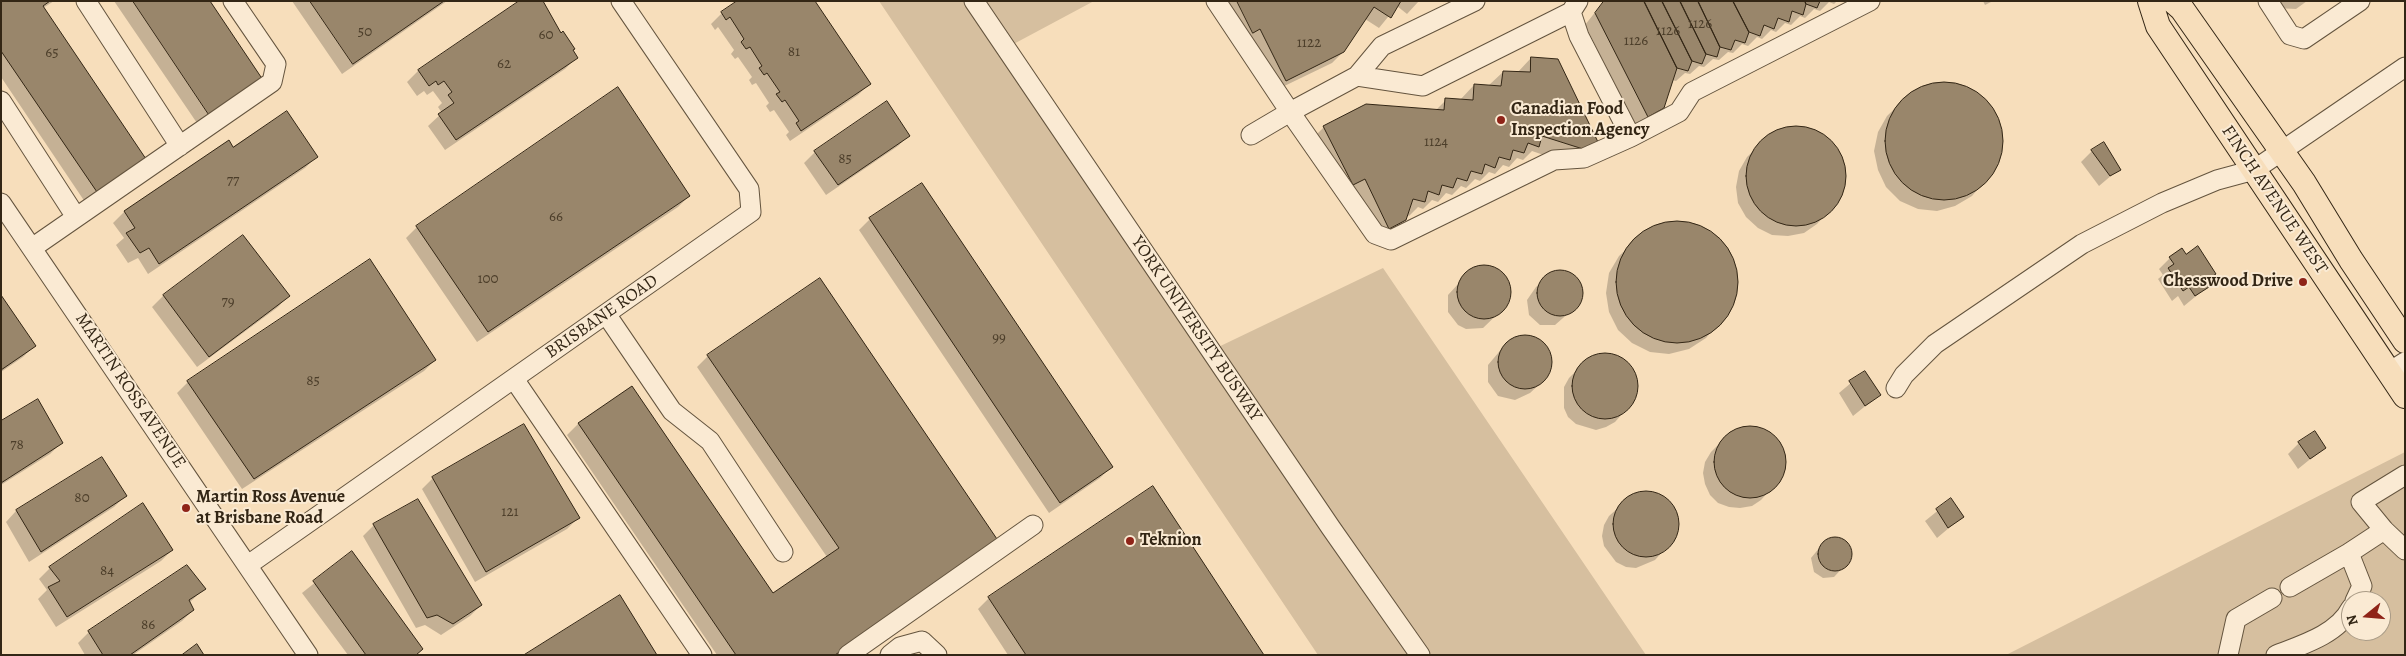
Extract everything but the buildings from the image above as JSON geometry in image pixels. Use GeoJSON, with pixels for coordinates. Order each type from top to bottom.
{"type":"FeatureCollection","features":[{"type":"Feature","properties":{"kind":"main road","name":"FINCH AVENUE WEST"},"geometry":{"type":"LineString","coordinates":[[2150,1],[2158,26],[2254,170],[2397,367],[2405,396]]}},
{"type":"Feature","properties":{"kind":"main road","name":"FINCH AVENUE WEST"},"geometry":{"type":"LineString","coordinates":[[2180,3],[2282,150],[2405,341]]}},
{"type":"Feature","properties":{"kind":"street"},"geometry":{"type":"LineString","coordinates":[[86,1],[180,146]]}},
{"type":"Feature","properties":{"kind":"street"},"geometry":{"type":"LineString","coordinates":[[32,248],[272,82],[276,64],[233,1]]}},
{"type":"Feature","properties":{"kind":"street","name":"BRISBANE ROAD"},"geometry":{"type":"LineString","coordinates":[[248,565],[751,212],[749,189],[621,1]]}},
{"type":"Feature","properties":{"kind":"street","name":"YORK UNIVERSITY BUSWAY"},"geometry":{"type":"LineString","coordinates":[[974,1],[1331,528],[1420,655]]}},
{"type":"Feature","properties":{"kind":"street"},"geometry":{"type":"LineString","coordinates":[[1216,1],[1374,234],[1391,240],[1554,160],[1584,158],[1631,137],[1680,112],[1692,92],[1870,1]]}},
{"type":"Feature","properties":{"kind":"street"},"geometry":{"type":"LineString","coordinates":[[1252,135],[1357,76],[1382,46],[1475,1]]}},
{"type":"Feature","properties":{"kind":"street"},"geometry":{"type":"LineString","coordinates":[[2268,1],[2290,35],[2304,39],[2360,1]]}},
{"type":"Feature","properties":{"kind":"street"},"geometry":{"type":"LineString","coordinates":[[1357,76],[1422,86],[1574,6],[1579,36],[1631,137]]}},
{"type":"Feature","properties":{"kind":"street"},"geometry":{"type":"LineString","coordinates":[[1896,388],[1904,375],[1935,344],[2082,244],[2162,203],[2217,180],[2254,170],[2405,67]]}},
{"type":"Feature","properties":{"kind":"street"},"geometry":{"type":"LineString","coordinates":[[1,101],[76,217]]}},
{"type":"Feature","properties":{"kind":"street","name":"MARTIN ROSS AVENUE"},"geometry":{"type":"LineString","coordinates":[[1,203],[308,655]]}},
{"type":"Feature","properties":{"kind":"street"},"geometry":{"type":"LineString","coordinates":[[606,314],[672,411],[710,440],[783,552]]}},
{"type":"Feature","properties":{"kind":"street"},"geometry":{"type":"LineString","coordinates":[[514,379],[702,655]]}},
{"type":"Feature","properties":{"kind":"street"},"geometry":{"type":"LineString","coordinates":[[2405,475],[2362,502],[2384,530],[2405,550]]}},
{"type":"Feature","properties":{"kind":"street"},"geometry":{"type":"LineString","coordinates":[[848,655],[1032,525]]}},
{"type":"Feature","properties":{"kind":"street"},"geometry":{"type":"LineString","coordinates":[[2290,588],[2350,553],[2384,530]]}},
{"type":"Feature","properties":{"kind":"street"},"geometry":{"type":"LineString","coordinates":[[2350,553],[2362,586],[2360,591]]}},
{"type":"Feature","properties":{"kind":"street"},"geometry":{"type":"LineString","coordinates":[[2228,655],[2236,618],[2272,598]]}},
{"type":"Feature","properties":{"kind":"street"},"geometry":{"type":"LineString","coordinates":[[2276,655],[2308,642],[2341,622]]}},
{"type":"Feature","properties":{"kind":"street"},"geometry":{"type":"LineString","coordinates":[[890,655],[900,647],[922,641],[937,655]]}},
{"type":"Feature","properties":{"kind":"shaded area"},"geometry":{"type":"Polygon","coordinates":[[[879,1],[1094,1],[1008,47],[1210,351],[1383,268],[1646,655],[1318,655],[879,1]]]}},
{"type":"Feature","properties":{"kind":"shaded area"},"geometry":{"type":"Polygon","coordinates":[[[2405,452],[2405,655],[2006,655],[2405,452]]]}},
{"type":"Feature","properties":{"kind":"place","name":"Canadian Food Inspection Agency"},"geometry":{"type":"Point","coordinates":[1501,120]}},
{"type":"Feature","properties":{"kind":"place","name":"Chesswood Drive"},"geometry":{"type":"Point","coordinates":[2303,282]}},
{"type":"Feature","properties":{"kind":"place","name":"Martin Ross Avenue at Brisbane Road"},"geometry":{"type":"Point","coordinates":[186,508]}},
{"type":"Feature","properties":{"kind":"place","name":"Teknion"},"geometry":{"type":"Point","coordinates":[1130,541]}}]}
